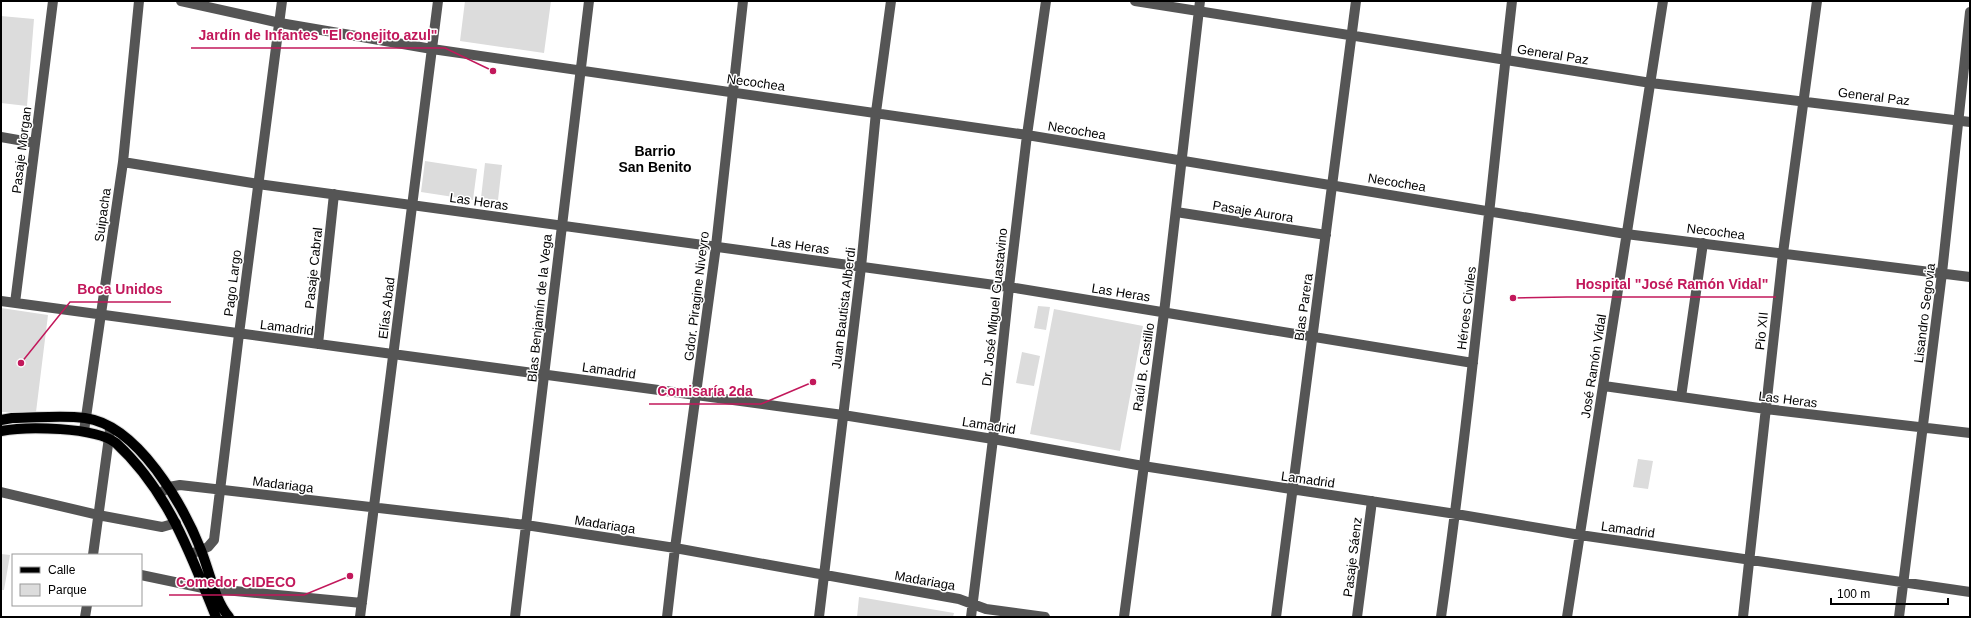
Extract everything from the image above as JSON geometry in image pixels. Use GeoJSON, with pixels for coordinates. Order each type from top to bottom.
{"type":"FeatureCollection","features":[{"type":"Feature","properties":{"kind":"main road"},"geometry":{"type":"LineString","coordinates":[[1,420],[12,418],[85,418],[111,427],[134,445],[169,487],[192,529],[215,588],[223,616]]}},
{"type":"Feature","properties":{"kind":"main road"},"geometry":{"type":"LineString","coordinates":[[1,431],[14,429],[84,431],[108,437],[124,450],[159,494],[176,523],[191,554],[203,588],[223,616]]}},
{"type":"Feature","properties":{"kind":"street","name":"Pasaje Morgan"},"geometry":{"type":"LineString","coordinates":[[15,303],[53,1]]}},
{"type":"Feature","properties":{"kind":"street","name":"Suipacha"},"geometry":{"type":"LineString","coordinates":[[84,431],[102,316],[123,162],[139,1]]}},
{"type":"Feature","properties":{"kind":"street","name":"Necochea"},"geometry":{"type":"LineString","coordinates":[[181,1],[280,23],[432,49],[1028,135],[1490,210],[1626,234],[1783,252],[1970,277]]}},
{"type":"Feature","properties":{"kind":"street","name":"Pago Largo"},"geometry":{"type":"LineString","coordinates":[[191,554],[201,550],[214,540],[282,1]]}},
{"type":"Feature","properties":{"kind":"street","name":"Elías Abad"},"geometry":{"type":"LineString","coordinates":[[360,617],[438,1]]}},
{"type":"Feature","properties":{"kind":"street","name":"Blas Benjamín de la Vega"},"geometry":{"type":"LineString","coordinates":[[515,617],[589,1]]}},
{"type":"Feature","properties":{"kind":"street","name":"Gdor. Piragine Niveyro"},"geometry":{"type":"LineString","coordinates":[[667,617],[716,246],[743,1]]}},
{"type":"Feature","properties":{"kind":"street","name":"Juan Bautista Alberdi"},"geometry":{"type":"LineString","coordinates":[[819,617],[861,267],[876,112],[891,1]]}},
{"type":"Feature","properties":{"kind":"street","name":"Dr. José Miguel Guastavino"},"geometry":{"type":"LineString","coordinates":[[971,617],[993,439],[1009,287],[1046,1]]}},
{"type":"Feature","properties":{"kind":"street","name":"General Paz"},"geometry":{"type":"LineString","coordinates":[[1134,1],[1199,6],[1351,35],[1651,82],[1970,122]]}},
{"type":"Feature","properties":{"kind":"street","name":"Blas Parera"},"geometry":{"type":"LineString","coordinates":[[1276,617],[1291,489],[1333,185],[1356,1]]}},
{"type":"Feature","properties":{"kind":"street","name":"Héroes Civiles"},"geometry":{"type":"LineString","coordinates":[[1441,617],[1456,514],[1512,1]]}},
{"type":"Feature","properties":{"kind":"street","name":"José Ramón Vidal"},"geometry":{"type":"LineString","coordinates":[[1567,617],[1663,1]]}},
{"type":"Feature","properties":{"kind":"street","name":"Pio XII"},"geometry":{"type":"LineString","coordinates":[[1743,617],[1783,252],[1816,1]]}},
{"type":"Feature","properties":{"kind":"street","name":"Raúl B. Castillo"},"geometry":{"type":"LineString","coordinates":[[1124,617],[1164,312],[1199,6]]}},
{"type":"Feature","properties":{"kind":"street","name":"Lisandro Segovia"},"geometry":{"type":"LineString","coordinates":[[1899,617],[1942,273],[1970,12]]}},
{"type":"Feature","properties":{"kind":"street"},"geometry":{"type":"LineString","coordinates":[[1,137],[35,143]]}},
{"type":"Feature","properties":{"kind":"street","name":"Las Heras"},"geometry":{"type":"LineString","coordinates":[[123,162],[258,184],[1009,287],[1473,362]]}},
{"type":"Feature","properties":{"kind":"street","name":"Pasaje Cabral"},"geometry":{"type":"LineString","coordinates":[[318,344],[334,194]]}},
{"type":"Feature","properties":{"kind":"street","name":"Pasaje Aurora"},"geometry":{"type":"LineString","coordinates":[[1176,212],[1326,235]]}},
{"type":"Feature","properties":{"kind":"street"},"geometry":{"type":"LineString","coordinates":[[1681,397],[1703,243]]}},
{"type":"Feature","properties":{"kind":"street","name":"Lamadrid"},"geometry":{"type":"LineString","coordinates":[[1,301],[102,316],[843,415],[993,439],[1143,466],[1456,514],[1580,535],[1970,592]]}},
{"type":"Feature","properties":{"kind":"street","name":"Las Heras"},"geometry":{"type":"LineString","coordinates":[[1604,386],[1766,409],[1970,433]]}},
{"type":"Feature","properties":{"kind":"street"},"geometry":{"type":"LineString","coordinates":[[93,554],[108,437],[111,427]]}},
{"type":"Feature","properties":{"kind":"street","name":"Madariaga"},"geometry":{"type":"LineString","coordinates":[[169,487],[180,485],[220,489],[526,525],[675,548],[824,576],[959,599],[986,609],[1045,617]]}},
{"type":"Feature","properties":{"kind":"street"},"geometry":{"type":"LineString","coordinates":[[159,494],[169,487]]}},
{"type":"Feature","properties":{"kind":"street"},"geometry":{"type":"LineString","coordinates":[[1,492],[98,515],[162,527],[176,523]]}},
{"type":"Feature","properties":{"kind":"street","name":"Pasaje Sáenz"},"geometry":{"type":"LineString","coordinates":[[1357,617],[1372,501]]}},
{"type":"Feature","properties":{"kind":"street"},"geometry":{"type":"LineString","coordinates":[[142,575],[203,588],[215,588],[362,604]]}},
{"type":"Feature","properties":{"kind":"street"},"geometry":{"type":"LineString","coordinates":[[85,617],[87,606]]}},
{"type":"Feature","properties":{"kind":"green space"},"geometry":{"type":"Polygon","coordinates":[[[465,1],[551,1],[544,53],[460,41],[465,1]]]}},
{"type":"Feature","properties":{"kind":"green space"},"geometry":{"type":"Polygon","coordinates":[[[1,16],[34,19],[27,106],[1,103],[1,16]]]}},
{"type":"Feature","properties":{"kind":"green space"},"geometry":{"type":"Polygon","coordinates":[[[425,161],[477,169],[473,200],[421,192],[425,161]]]}},
{"type":"Feature","properties":{"kind":"green space"},"geometry":{"type":"Polygon","coordinates":[[[485,163],[502,165],[498,200],[481,198],[485,163]]]}},
{"type":"Feature","properties":{"kind":"green space"},"geometry":{"type":"Polygon","coordinates":[[[1038,306],[1050,307],[1046,330],[1034,328],[1038,306]]]}},
{"type":"Feature","properties":{"kind":"green space"},"geometry":{"type":"Polygon","coordinates":[[[1,308],[48,315],[36,412],[1,412],[1,308]]]}},
{"type":"Feature","properties":{"kind":"green space"},"geometry":{"type":"Polygon","coordinates":[[[1054,309],[1143,326],[1120,451],[1030,434],[1054,309]]]}},
{"type":"Feature","properties":{"kind":"green space"},"geometry":{"type":"Polygon","coordinates":[[[1022,352],[1040,356],[1034,386],[1016,383],[1022,352]]]}},
{"type":"Feature","properties":{"kind":"green space"},"geometry":{"type":"Polygon","coordinates":[[[1638,459],[1653,461],[1648,489],[1633,487],[1638,459]]]}},
{"type":"Feature","properties":{"kind":"green space"},"geometry":{"type":"Polygon","coordinates":[[[1,554],[10,555],[4,590],[1,590],[1,554]]]}},
{"type":"Feature","properties":{"kind":"green space"},"geometry":{"type":"Polygon","coordinates":[[[859,597],[954,613],[953,617],[857,617],[859,597]]]}},
{"type":"Feature","properties":{"kind":"place","name":"Jardín de Infantes \"El conejito azul\""},"geometry":{"type":"Point","coordinates":[493,71]}},
{"type":"Feature","properties":{"kind":"place","name":"Hospital \"José Ramón Vidal\""},"geometry":{"type":"Point","coordinates":[1513,298]}},
{"type":"Feature","properties":{"kind":"place","name":"Boca Unidos"},"geometry":{"type":"Point","coordinates":[21,363]}},
{"type":"Feature","properties":{"kind":"place","name":"Comisaría 2da"},"geometry":{"type":"Point","coordinates":[813,382]}},
{"type":"Feature","properties":{"kind":"place","name":"Comedor CIDECO"},"geometry":{"type":"Point","coordinates":[350,576]}},
{"type":"Feature","properties":{"kind":"district","name":"Barrio San Benito"},"geometry":{"type":"Point","coordinates":[655,160]}}]}
